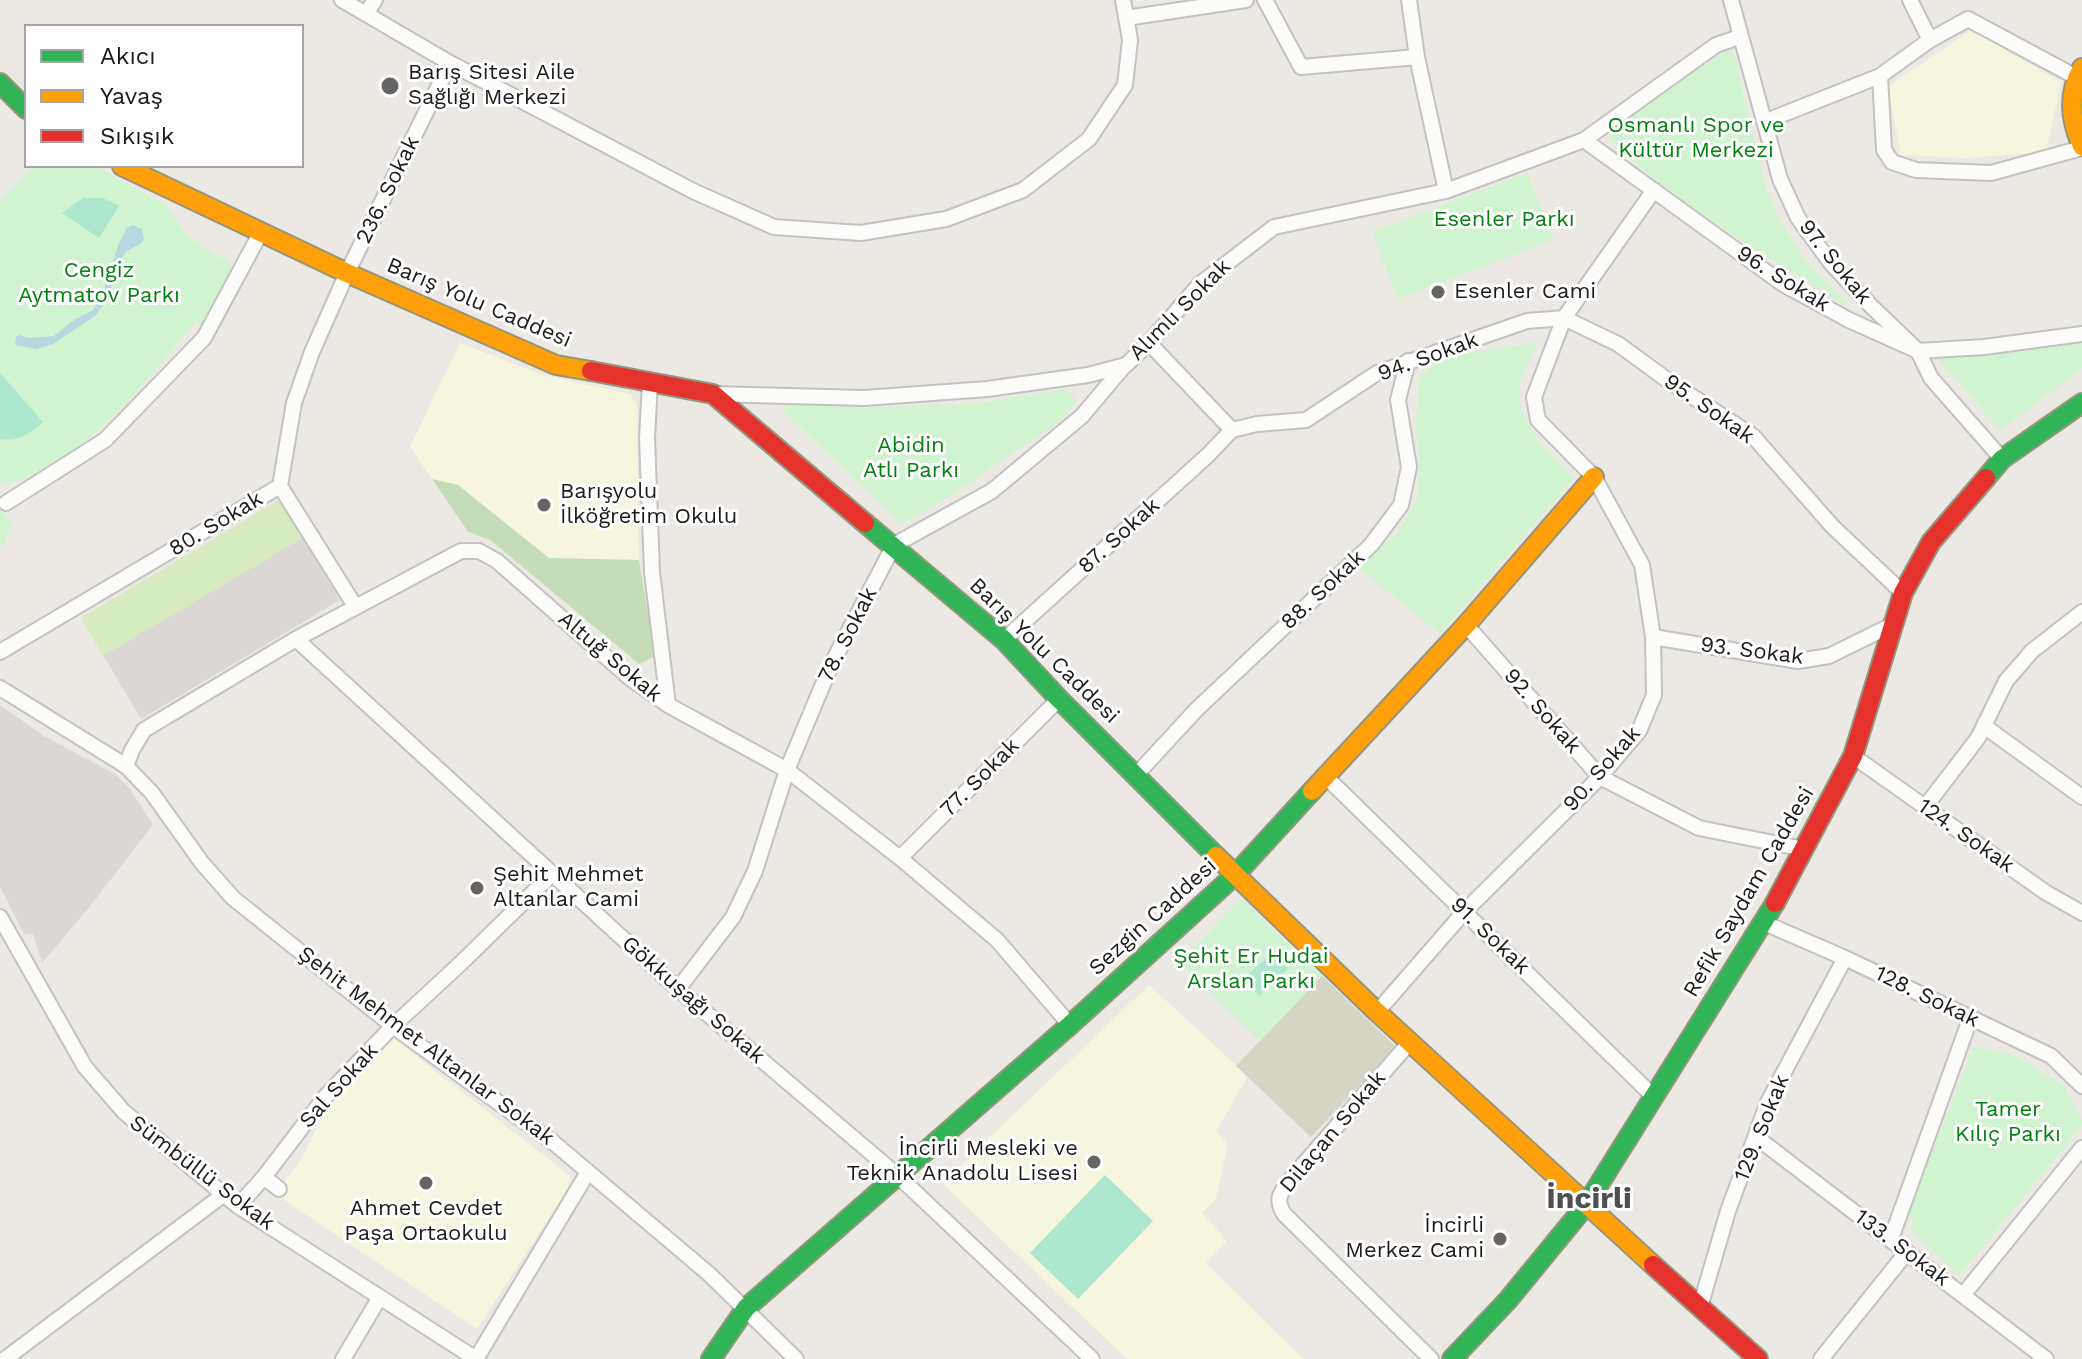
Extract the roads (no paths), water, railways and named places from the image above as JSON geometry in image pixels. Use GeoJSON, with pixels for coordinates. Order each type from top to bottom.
{"type":"FeatureCollection","features":[{"type":"Feature","properties":{"kind":"street"},"geometry":{"type":"LineString","coordinates":[[342,0],[450,63],[693,191],[774,227],[861,233],[946,219],[1023,190],[1089,139],[1125,85],[1130,40],[1123,0]]}},
{"type":"Feature","properties":{"kind":"street"},"geometry":{"type":"LineString","coordinates":[[366,14],[375,0]]}},
{"type":"Feature","properties":{"kind":"street"},"geometry":{"type":"LineString","coordinates":[[1126,18],[1246,0]]}},
{"type":"Feature","properties":{"kind":"street"},"geometry":{"type":"LineString","coordinates":[[1265,0],[1301,67],[1417,57]]}},
{"type":"Feature","properties":{"kind":"street"},"geometry":{"type":"LineString","coordinates":[[1409,0],[1417,57],[1446,191]]}},
{"type":"Feature","properties":{"kind":"street","name":"97. Sokak"},"geometry":{"type":"LineString","coordinates":[[1731,0],[1780,179],[1798,218],[1830,262],[1918,351]]}},
{"type":"Feature","properties":{"kind":"street"},"geometry":{"type":"LineString","coordinates":[[1910,0],[1930,40]]}},
{"type":"Feature","properties":{"kind":"street"},"geometry":{"type":"LineString","coordinates":[[1766,121],[1880,76],[1930,40],[1968,19],[2079,72],[2071,108],[2076,135],[2082,147],[1991,173],[1916,170],[1892,162],[1884,150],[1880,76]]}},
{"type":"Feature","properties":{"kind":"street","name":"Alımlı Sokak"},"geometry":{"type":"LineString","coordinates":[[713,394],[864,398],[987,389],[1088,375],[1126,365],[1200,284],[1274,227],[1446,191],[1584,140],[1716,45],[1739,37]]}},
{"type":"Feature","properties":{"kind":"street","name":"236. Sokak"},"geometry":{"type":"LineString","coordinates":[[347,273],[450,63]]}},
{"type":"Feature","properties":{"kind":"street"},"geometry":{"type":"LineString","coordinates":[[0,83],[24,107]]}},
{"type":"Feature","properties":{"kind":"street","name":"96. Sokak"},"geometry":{"type":"LineString","coordinates":[[1584,140],[1783,284],[1849,320],[1918,351]]}},
{"type":"Feature","properties":{"kind":"street","name":"Barış Yolu Caddesi"},"geometry":{"type":"LineString","coordinates":[[126,168],[347,273],[556,365],[713,394],[1004,640],[1235,875],[1377,1012],[1758,1359]]}},
{"type":"Feature","properties":{"kind":"street","name":"90. Sokak"},"geometry":{"type":"LineString","coordinates":[[1377,1012],[1465,911],[1600,777],[1639,731],[1654,695],[1653,637],[1642,565],[1594,477],[1538,420],[1534,397],[1564,318],[1654,190]]}},
{"type":"Feature","properties":{"kind":"street"},"geometry":{"type":"LineString","coordinates":[[6,503],[105,440],[204,338],[261,232]]}},
{"type":"Feature","properties":{"kind":"street","name":"80. Sokak"},"geometry":{"type":"LineString","coordinates":[[0,652],[280,486],[294,403],[312,352],[347,273]]}},
{"type":"Feature","properties":{"kind":"street","name":"94. Sokak"},"geometry":{"type":"LineString","coordinates":[[1232,430],[1257,424],[1306,420],[1377,373],[1527,321],[1564,318]]}},
{"type":"Feature","properties":{"kind":"street","name":"95. Sokak"},"geometry":{"type":"LineString","coordinates":[[1564,318],[1618,344],[1753,436],[1832,526],[1903,593]]}},
{"type":"Feature","properties":{"kind":"street"},"geometry":{"type":"LineString","coordinates":[[2002,459],[1931,378],[1918,351],[1984,347],[2082,334]]}},
{"type":"Feature","properties":{"kind":"street"},"geometry":{"type":"LineString","coordinates":[[1149,343],[1232,430]]}},
{"type":"Feature","properties":{"kind":"street","name":"88. Sokak"},"geometry":{"type":"LineString","coordinates":[[1136,775],[1197,709],[1371,545],[1401,505],[1409,467],[1398,400],[1408,361]]}},
{"type":"Feature","properties":{"kind":"street"},"geometry":{"type":"LineString","coordinates":[[894,545],[992,491],[1082,416],[1126,365]]}},
{"type":"Feature","properties":{"kind":"street"},"geometry":{"type":"LineString","coordinates":[[650,382],[647,438],[652,572],[668,705]]}},
{"type":"Feature","properties":{"kind":"street","name":"Refik Saydam Caddesi"},"geometry":{"type":"LineString","coordinates":[[1452,1359],[1508,1300],[1586,1205],[1762,922],[1853,756],[1903,593],[1931,542],[2002,459],[2082,403]]}},
{"type":"Feature","properties":{"kind":"street","name":"87. Sokak"},"geometry":{"type":"LineString","coordinates":[[1004,640],[1232,430]]}},
{"type":"Feature","properties":{"kind":"street","name":"Sezgin Caddesi"},"geometry":{"type":"LineString","coordinates":[[711,1359],[746,1308],[1070,1025],[1235,875],[1466,625],[1594,477]]}},
{"type":"Feature","properties":{"kind":"street"},"geometry":{"type":"LineString","coordinates":[[280,486],[355,606]]}},
{"type":"Feature","properties":{"kind":"street","name":"78. Sokak"},"geometry":{"type":"LineString","coordinates":[[678,989],[733,917],[755,871],[787,770],[831,665],[894,545]]}},
{"type":"Feature","properties":{"kind":"street","name":"Altuğ Sokak"},"geometry":{"type":"LineString","coordinates":[[126,766],[144,730],[355,606],[461,551],[479,551],[497,561],[631,679],[668,705],[787,770],[900,858],[997,940],[1070,1025]]}},
{"type":"Feature","properties":{"kind":"street"},"geometry":{"type":"LineString","coordinates":[[1925,807],[1978,738],[2006,681],[2032,651],[2082,612]]}},
{"type":"Feature","properties":{"kind":"street","name":"92. Sokak"},"geometry":{"type":"LineString","coordinates":[[1466,625],[1600,777],[1699,828],[1804,849]]}},
{"type":"Feature","properties":{"kind":"street","name":"93. Sokak"},"geometry":{"type":"LineString","coordinates":[[1653,637],[1798,661],[1829,656],[1892,625]]}},
{"type":"Feature","properties":{"kind":"street","name":"Gökkuşağı Sokak"},"geometry":{"type":"LineString","coordinates":[[296,639],[678,989],[897,1175],[1092,1359]]}},
{"type":"Feature","properties":{"kind":"street"},"geometry":{"type":"LineString","coordinates":[[0,688],[126,766]]}},
{"type":"Feature","properties":{"kind":"street","name":"77. Sokak"},"geometry":{"type":"LineString","coordinates":[[900,858],[1059,699]]}},
{"type":"Feature","properties":{"kind":"street"},"geometry":{"type":"LineString","coordinates":[[1984,726],[2082,797]]}},
{"type":"Feature","properties":{"kind":"street","name":"124. Sokak"},"geometry":{"type":"LineString","coordinates":[[1853,756],[2045,892],[2082,913]]}},
{"type":"Feature","properties":{"kind":"street","name":"Şehit Mehmet Altanlar Sokak"},"geometry":{"type":"LineString","coordinates":[[126,766],[152,793],[202,863],[233,898],[393,1026],[554,1143],[709,1274],[796,1359]]}},
{"type":"Feature","properties":{"kind":"street","name":"91. Sokak"},"geometry":{"type":"LineString","coordinates":[[1326,777],[1654,1097]]}},
{"type":"Feature","properties":{"kind":"street","name":"Sal Sokak"},"geometry":{"type":"LineString","coordinates":[[238,1206],[325,1097],[393,1026],[552,874]]}},
{"type":"Feature","properties":{"kind":"street","name":"Sümbüllü Sokak"},"geometry":{"type":"LineString","coordinates":[[0,917],[85,1067],[124,1112],[238,1206],[476,1359]]}},
{"type":"Feature","properties":{"kind":"street","name":"128. Sokak"},"geometry":{"type":"LineString","coordinates":[[1762,922],[2051,1056],[2082,1086]]}},
{"type":"Feature","properties":{"kind":"street","name":"129. Sokak"},"geometry":{"type":"LineString","coordinates":[[1700,1307],[1728,1211],[1768,1102],[1845,958]]}},
{"type":"Feature","properties":{"kind":"street"},"geometry":{"type":"LineString","coordinates":[[1891,1239],[1970,1019]]}},
{"type":"Feature","properties":{"kind":"street","name":"Dilaçan Sokak"},"geometry":{"type":"LineString","coordinates":[[1410,1042],[1290,1180],[1279,1194],[1278,1204],[1284,1214],[1431,1359]]}},
{"type":"Feature","properties":{"kind":"street","name":"133. Sokak"},"geometry":{"type":"LineString","coordinates":[[1756,1137],[2046,1359]]}},
{"type":"Feature","properties":{"kind":"street"},"geometry":{"type":"LineString","coordinates":[[1963,1295],[2082,1148]]}},
{"type":"Feature","properties":{"kind":"street"},"geometry":{"type":"LineString","coordinates":[[476,1359],[588,1172]]}},
{"type":"Feature","properties":{"kind":"street"},"geometry":{"type":"LineString","coordinates":[[264,1177],[279,1189]]}},
{"type":"Feature","properties":{"kind":"street"},"geometry":{"type":"LineString","coordinates":[[5,1359],[223,1195]]}},
{"type":"Feature","properties":{"kind":"street"},"geometry":{"type":"LineString","coordinates":[[1821,1359],[1907,1252]]}},
{"type":"Feature","properties":{"kind":"street"},"geometry":{"type":"LineString","coordinates":[[343,1359],[380,1297]]}},
{"type":"Feature","properties":{"kind":"water"},"geometry":{"type":"Polygon","coordinates":[[[133,225],[142,229],[144,239],[119,261],[108,299],[95,316],[53,344],[37,349],[15,345],[19,335],[29,338],[54,336],[93,310],[101,298],[119,243],[127,228],[133,225]]]}},
{"type":"Feature","properties":{"kind":"place","name":"Barış Sitesi Aile Sağlığı Merkezi"},"geometry":{"type":"Point","coordinates":[390,86]}},
{"type":"Feature","properties":{"kind":"place","name":"Esenler Cami"},"geometry":{"type":"Point","coordinates":[1438,292]}},
{"type":"Feature","properties":{"kind":"place","name":"Barışyolu İlköğretim Okulu"},"geometry":{"type":"Point","coordinates":[544,505]}},
{"type":"Feature","properties":{"kind":"place","name":"Şehit Mehmet Altanlar Cami"},"geometry":{"type":"Point","coordinates":[477,888]}},
{"type":"Feature","properties":{"kind":"place","name":"İncirli Mesleki ve Teknik Anadolu Lisesi"},"geometry":{"type":"Point","coordinates":[1094,1162]}},
{"type":"Feature","properties":{"kind":"place","name":"Ahmet Cevdet Paşa Ortaokulu"},"geometry":{"type":"Point","coordinates":[426,1183]}},
{"type":"Feature","properties":{"kind":"place","name":"İncirli Merkez Cami"},"geometry":{"type":"Point","coordinates":[1500,1239]}},
{"type":"Feature","properties":{"kind":"district","name":"İncirli"},"geometry":{"type":"Point","coordinates":[1589,1199]}},
{"type":"Feature","properties":{"kind":"park label","name":"Osmanlı Spor ve Kültür Merkezi"},"geometry":{"type":"Point","coordinates":[1696,138]}},
{"type":"Feature","properties":{"kind":"park label","name":"Esenler Parkı"},"geometry":{"type":"Point","coordinates":[1504,220]}},
{"type":"Feature","properties":{"kind":"park label","name":"Cengiz Aytmatov Parkı"},"geometry":{"type":"Point","coordinates":[99,284]}},
{"type":"Feature","properties":{"kind":"park label","name":"Abidin Atlı Parkı"},"geometry":{"type":"Point","coordinates":[911,458]}},
{"type":"Feature","properties":{"kind":"park label","name":"Şehit Er Hudai Arslan Parkı"},"geometry":{"type":"Point","coordinates":[1251,970]}},
{"type":"Feature","properties":{"kind":"park label","name":"Tamer Kılıç Parkı"},"geometry":{"type":"Point","coordinates":[2008,1122]}}]}
